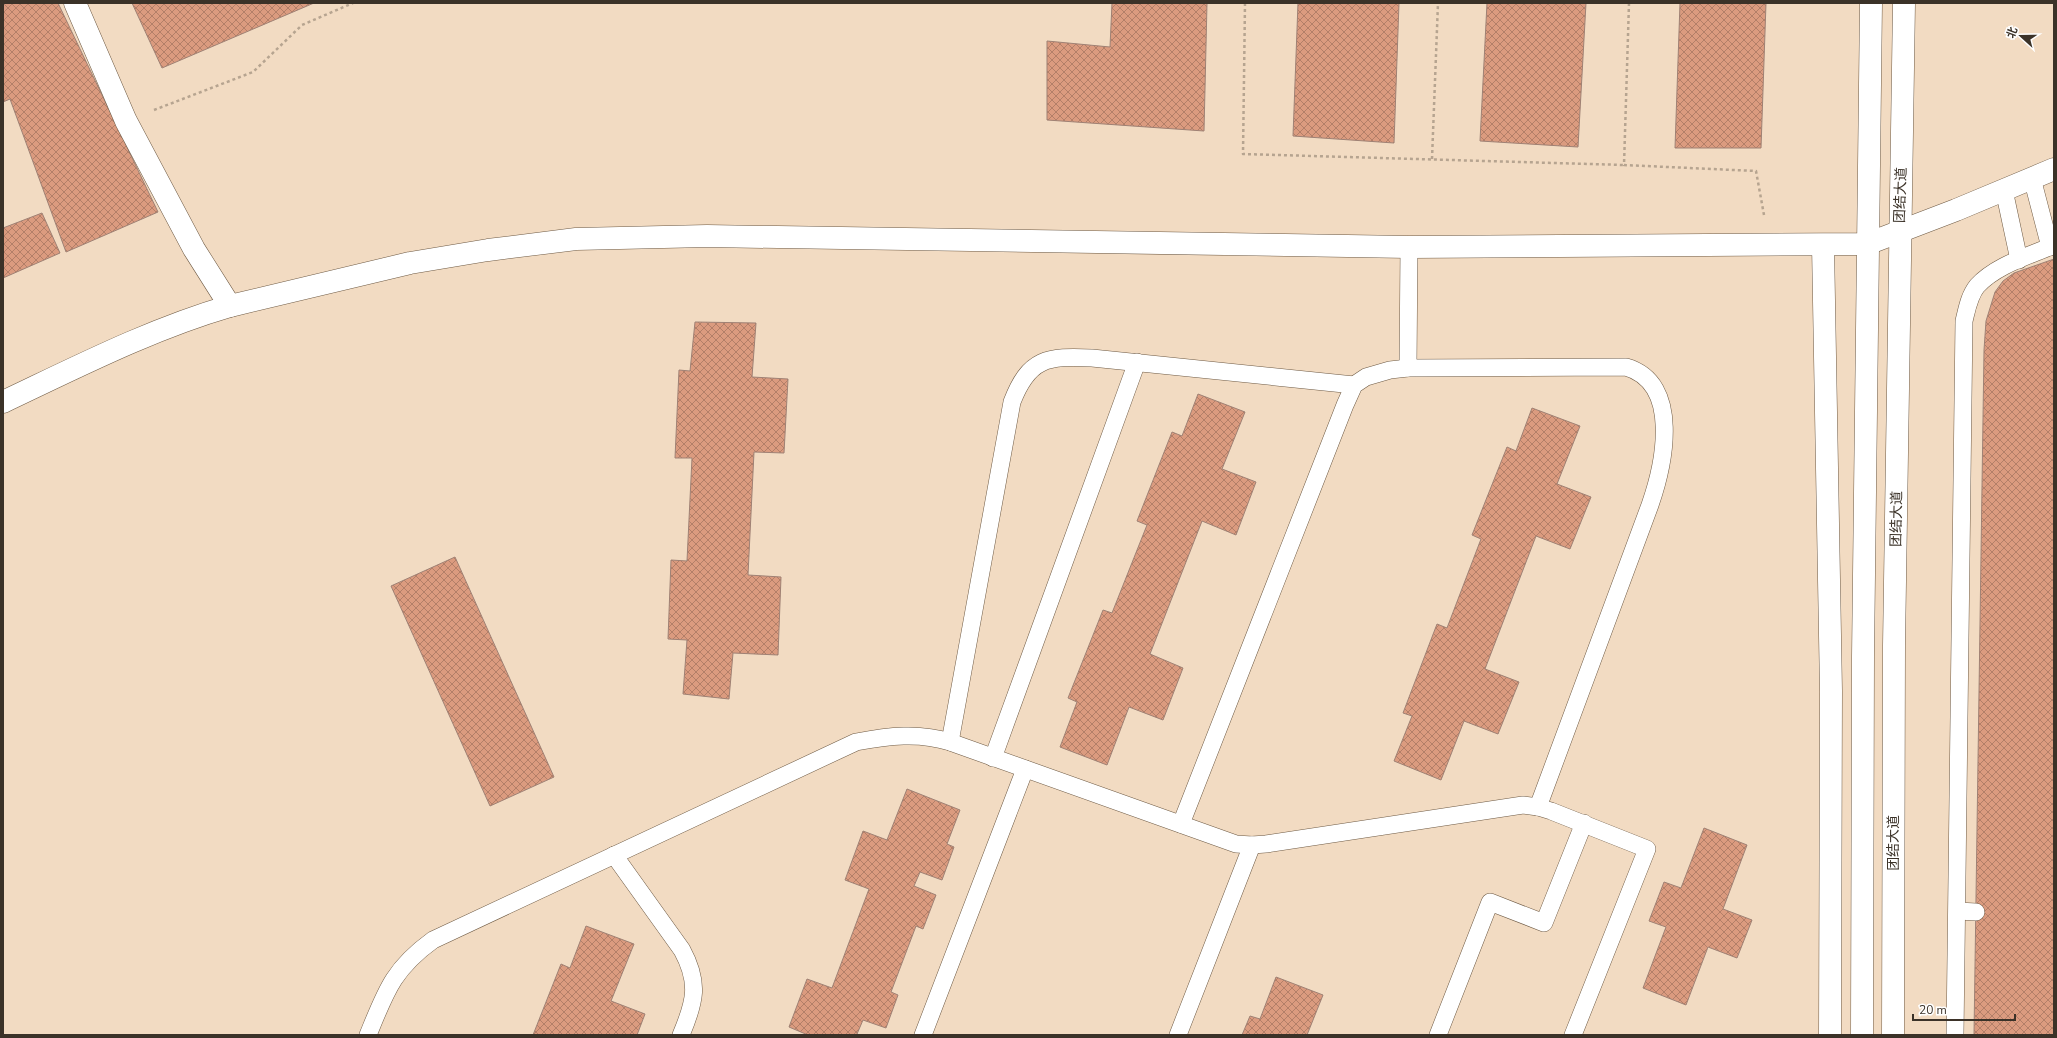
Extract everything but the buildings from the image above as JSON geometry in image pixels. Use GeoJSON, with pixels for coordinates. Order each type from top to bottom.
{"type":"FeatureCollection","features":[{"type":"Feature","properties":{"kind":"street"},"geometry":{"type":"LineString","coordinates":[[75,3],[126,121],[194,249],[230,306]]}},
{"type":"Feature","properties":{"kind":"street"},"geometry":{"type":"LineString","coordinates":[[1862,1035],[1870,3]]}},
{"type":"Feature","properties":{"kind":"street","name":"团结大道"},"geometry":{"type":"LineString","coordinates":[[1892,1035],[1894,638],[1899,232],[1904,3]]}},
{"type":"Feature","properties":{"kind":"street"},"geometry":{"type":"LineString","coordinates":[[3,402],[152,334],[201,315],[230,306],[410,263],[488,250],[576,239],[707,236],[1409,247],[1867,244],[2054,169]]}},
{"type":"Feature","properties":{"kind":"street"},"geometry":{"type":"LineString","coordinates":[[1823,245],[1831,691],[1830,1035]]}},
{"type":"Feature","properties":{"kind":"lane"},"geometry":{"type":"LineString","coordinates":[[1955,1035],[1958,911],[1964,321],[1970,299],[1977,286],[1993,272],[2052,246],[2032,178]]}},
{"type":"Feature","properties":{"kind":"lane"},"geometry":{"type":"LineString","coordinates":[[2004,190],[2019,260]]}},
{"type":"Feature","properties":{"kind":"lane"},"geometry":{"type":"LineString","coordinates":[[1408,368],[1409,247]]}},
{"type":"Feature","properties":{"kind":"lane"},"geometry":{"type":"LineString","coordinates":[[950,742],[1012,402],[1019,384],[1035,365],[1067,357],[1137,362],[1354,385],[1377,372],[1408,368],[1626,367],[1638,370],[1646,377],[1654,388],[1660,403],[1663,416],[1664,450],[1658,480],[1538,807]]}},
{"type":"Feature","properties":{"kind":"lane"},"geometry":{"type":"LineString","coordinates":[[993,758],[1137,362]]}},
{"type":"Feature","properties":{"kind":"lane"},"geometry":{"type":"LineString","coordinates":[[1181,824],[1342,412],[1354,385]]}},
{"type":"Feature","properties":{"kind":"lane"},"geometry":{"type":"LineString","coordinates":[[368,1035],[386,990],[398,972],[413,954],[432,940],[856,742],[890,736],[912,735],[950,742],[1236,844],[1252,845],[1523,805],[1538,807],[1584,823],[1647,849],[1573,1035]]}},
{"type":"Feature","properties":{"kind":"lane"},"geometry":{"type":"LineString","coordinates":[[923,1035],[1025,769]]}},
{"type":"Feature","properties":{"kind":"lane"},"geometry":{"type":"LineString","coordinates":[[1438,1035],[1490,902],[1544,923],[1584,823]]}},
{"type":"Feature","properties":{"kind":"lane"},"geometry":{"type":"LineString","coordinates":[[1178,1035],[1252,845]]}},
{"type":"Feature","properties":{"kind":"lane"},"geometry":{"type":"LineString","coordinates":[[614,855],[682,950],[691,966],[695,984],[693,1001],[681,1035]]}},
{"type":"Feature","properties":{"kind":"lane"},"geometry":{"type":"LineString","coordinates":[[1958,911],[1976,912]]}},
{"type":"Feature","properties":{"kind":"path"},"geometry":{"type":"LineString","coordinates":[[126,121],[254,72],[302,25],[352,3]]}},
{"type":"Feature","properties":{"kind":"path"},"geometry":{"type":"LineString","coordinates":[[1245,3],[1243,154],[1624,165],[1756,171],[1764,214],[1767,245]]}},
{"type":"Feature","properties":{"kind":"path"},"geometry":{"type":"LineString","coordinates":[[1432,159],[1438,3]]}},
{"type":"Feature","properties":{"kind":"path"},"geometry":{"type":"LineString","coordinates":[[1624,165],[1629,3]]}}]}
